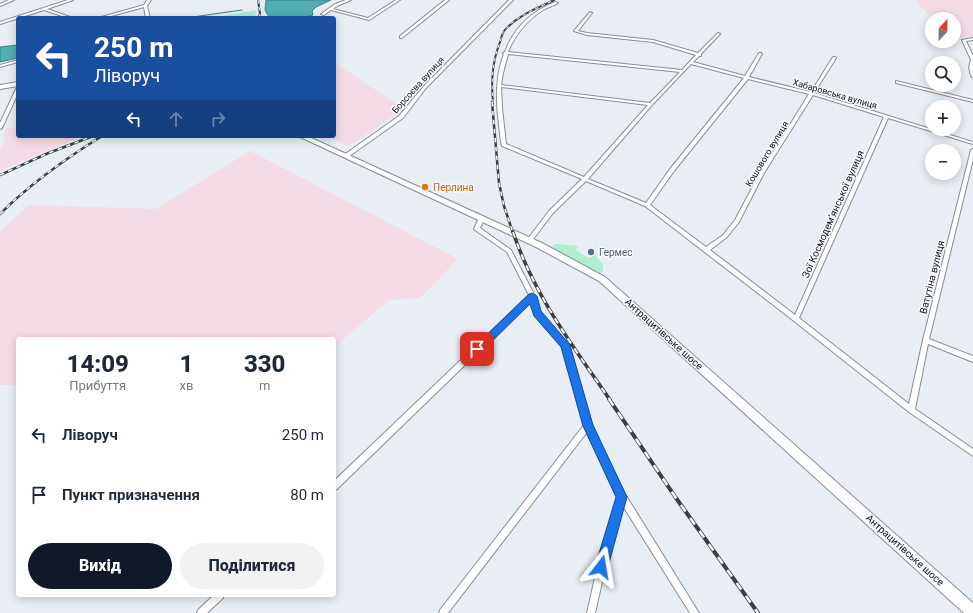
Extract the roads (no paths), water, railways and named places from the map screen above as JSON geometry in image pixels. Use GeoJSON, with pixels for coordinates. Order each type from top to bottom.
{"type":"FeatureCollection","features":[{"type":"Feature","properties":{"kind":"main road"},"geometry":{"type":"LineString","coordinates":[[0,87],[16,84]]}},
{"type":"Feature","properties":{"kind":"main road","name":"Антрацитівське шосе"},"geometry":{"type":"LineString","coordinates":[[306,138],[529,241],[602,279],[973,612]]}},
{"type":"Feature","properties":{"kind":"street"},"geometry":{"type":"LineString","coordinates":[[0,5],[12,0]]}},
{"type":"Feature","properties":{"kind":"street"},"geometry":{"type":"LineString","coordinates":[[22,16],[71,0]]}},
{"type":"Feature","properties":{"kind":"street"},"geometry":{"type":"LineString","coordinates":[[108,16],[145,6],[149,0]]}},
{"type":"Feature","properties":{"kind":"street"},"geometry":{"type":"LineString","coordinates":[[323,14],[336,5],[349,0]]}},
{"type":"Feature","properties":{"kind":"street"},"geometry":{"type":"LineString","coordinates":[[330,10],[369,19],[398,0]]}},
{"type":"Feature","properties":{"kind":"street"},"geometry":{"type":"LineString","coordinates":[[400,37],[447,0]]}},
{"type":"Feature","properties":{"kind":"street","name":"Борсоєва вулиця"},"geometry":{"type":"LineString","coordinates":[[346,156],[401,117],[425,87],[511,0]]}},
{"type":"Feature","properties":{"kind":"street"},"geometry":{"type":"LineString","coordinates":[[556,3],[541,9],[529,18],[516,33],[505,53],[499,86],[504,145],[586,178],[647,205],[912,410],[973,453]]}},
{"type":"Feature","properties":{"kind":"street"},"geometry":{"type":"LineString","coordinates":[[145,6],[148,16]]}},
{"type":"Feature","properties":{"kind":"street"},"geometry":{"type":"LineString","coordinates":[[44,9],[65,16]]}},
{"type":"Feature","properties":{"kind":"street"},"geometry":{"type":"LineString","coordinates":[[590,12],[576,31],[587,34],[653,40],[700,55]]}},
{"type":"Feature","properties":{"kind":"street"},"geometry":{"type":"LineString","coordinates":[[0,23],[16,18]]}},
{"type":"Feature","properties":{"kind":"street"},"geometry":{"type":"LineString","coordinates":[[529,241],[551,212],[586,178],[651,104],[700,55],[718,34]]}},
{"type":"Feature","properties":{"kind":"street"},"geometry":{"type":"LineString","coordinates":[[973,39],[964,40],[973,60],[971,67],[973,76]]}},
{"type":"Feature","properties":{"kind":"street"},"geometry":{"type":"LineString","coordinates":[[505,53],[683,71]]}},
{"type":"Feature","properties":{"kind":"street"},"geometry":{"type":"LineString","coordinates":[[647,205],[672,170],[746,78],[760,54]]}},
{"type":"Feature","properties":{"kind":"street","name":"Кошового вулиця"},"geometry":{"type":"LineString","coordinates":[[706,250],[725,236],[737,222],[762,173],[813,94],[834,58]]}},
{"type":"Feature","properties":{"kind":"street"},"geometry":{"type":"LineString","coordinates":[[0,66],[16,62]]}},
{"type":"Feature","properties":{"kind":"street","name":"Хабаровська вулиця"},"geometry":{"type":"LineString","coordinates":[[691,63],[813,94],[973,143]]}},
{"type":"Feature","properties":{"kind":"street"},"geometry":{"type":"LineString","coordinates":[[897,82],[973,101]]}},
{"type":"Feature","properties":{"kind":"street"},"geometry":{"type":"LineString","coordinates":[[499,86],[651,104]]}},
{"type":"Feature","properties":{"kind":"street"},"geometry":{"type":"LineString","coordinates":[[0,128],[16,92]]}},
{"type":"Feature","properties":{"kind":"street","name":"Зої Космодем’янської вулиця"},"geometry":{"type":"LineString","coordinates":[[796,319],[886,117]]}},
{"type":"Feature","properties":{"kind":"street","name":"Ватутіна вулиця"},"geometry":{"type":"LineString","coordinates":[[912,410],[926,340],[973,150]]}},
{"type":"Feature","properties":{"kind":"street"},"geometry":{"type":"LineString","coordinates":[[481,220],[477,229],[509,251],[532,296],[537,313],[565,345],[588,426],[622,497],[695,613]]}},
{"type":"Feature","properties":{"kind":"street"},"geometry":{"type":"LineString","coordinates":[[336,484],[532,296]]}},
{"type":"Feature","properties":{"kind":"street"},"geometry":{"type":"LineString","coordinates":[[926,340],[973,359]]}},
{"type":"Feature","properties":{"kind":"street"},"geometry":{"type":"LineString","coordinates":[[443,613],[588,426]]}},
{"type":"Feature","properties":{"kind":"street"},"geometry":{"type":"LineString","coordinates":[[591,613],[605,551],[622,497]]}},
{"type":"Feature","properties":{"kind":"street"},"geometry":{"type":"LineString","coordinates":[[201,613],[218,597]]}},
{"type":"Feature","properties":{"kind":"water"},"geometry":{"type":"Polygon","coordinates":[[[266,0],[331,0],[316,7],[312,11],[313,15],[309,16],[268,16],[265,10],[266,0]]]}},
{"type":"Feature","properties":{"kind":"water"},"geometry":{"type":"Polygon","coordinates":[[[16,45],[16,58],[0,62],[0,47],[16,45]]]}},
{"type":"Feature","properties":{"kind":"waterway"},"geometry":{"type":"LineString","coordinates":[[200,16],[242,10]]}},
{"type":"Feature","properties":{"kind":"railway"},"geometry":{"type":"LineString","coordinates":[[258,0],[259,16]]}},
{"type":"Feature","properties":{"kind":"railway"},"geometry":{"type":"LineString","coordinates":[[493,103],[492,80],[494,65],[497,50],[504,31],[521,17],[554,0]]}},
{"type":"Feature","properties":{"kind":"railway"},"geometry":{"type":"LineString","coordinates":[[492,102],[499,183],[504,206],[513,233]]}},
{"type":"Feature","properties":{"kind":"railway"},"geometry":{"type":"LineString","coordinates":[[0,175],[46,154],[88,138]]}},
{"type":"Feature","properties":{"kind":"railway"},"geometry":{"type":"LineString","coordinates":[[0,214],[49,172],[99,138]]}},
{"type":"Feature","properties":{"kind":"railway"},"geometry":{"type":"LineString","coordinates":[[513,232],[543,299],[610,400]]}},
{"type":"Feature","properties":{"kind":"railway"},"geometry":{"type":"LineString","coordinates":[[609,399],[676,498],[758,613]]}},
{"type":"Feature","properties":{"kind":"place","name":"Перлина"},"geometry":{"type":"Point","coordinates":[425,187]}},
{"type":"Feature","properties":{"kind":"place","name":"Гермес"},"geometry":{"type":"Point","coordinates":[591,252]}}]}
